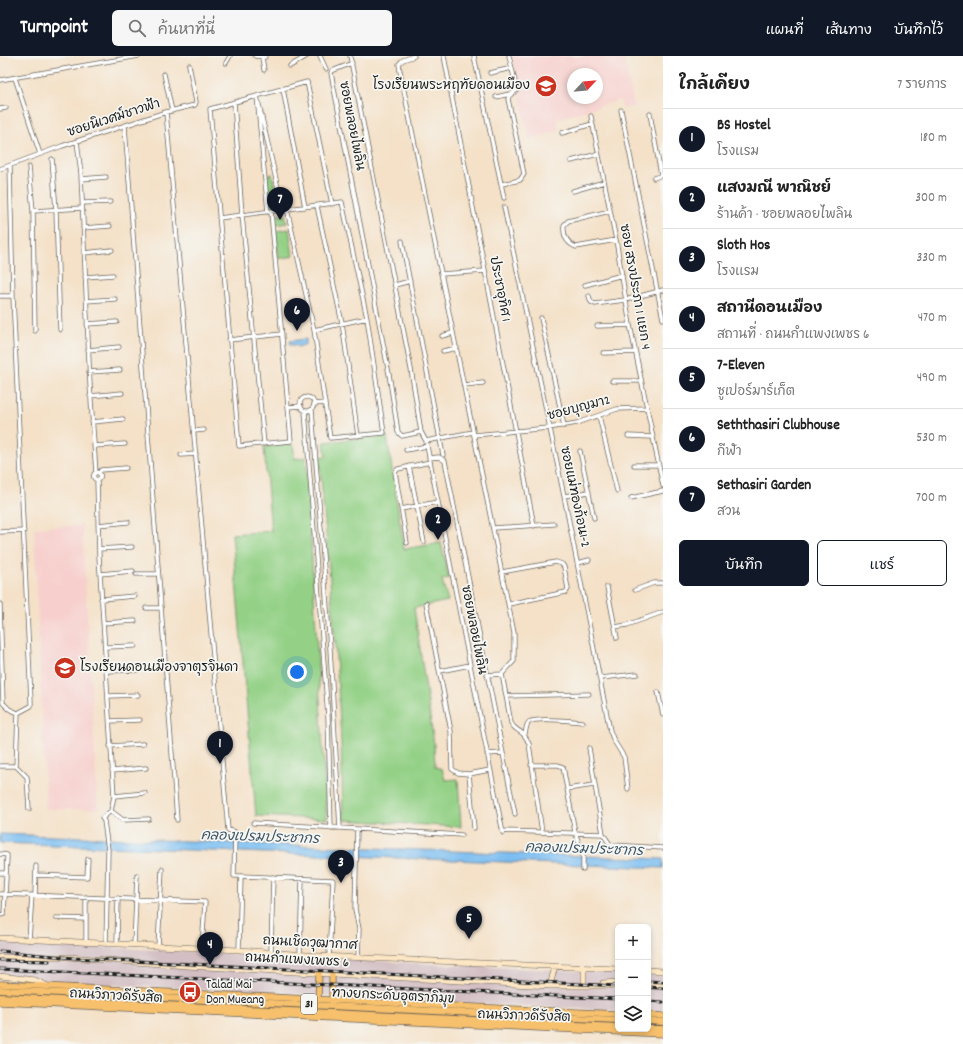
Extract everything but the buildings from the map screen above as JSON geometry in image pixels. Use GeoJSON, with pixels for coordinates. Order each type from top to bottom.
{"type":"FeatureCollection","features":[{"type":"Feature","properties":{"kind":"highway"},"geometry":{"type":"LineString","coordinates":[[318,1000],[319,974]]}},
{"type":"Feature","properties":{"kind":"highway"},"geometry":{"type":"LineString","coordinates":[[332,974],[332,1000]]}},
{"type":"Feature","properties":{"kind":"highway","name":"ถนนวิภาวดีรังสิต"},"geometry":{"type":"LineString","coordinates":[[0,984],[615,1014]]}},
{"type":"Feature","properties":{"kind":"highway","name":"ทางยกระดับอุตราภิมุข"},"geometry":{"type":"LineString","coordinates":[[0,990],[615,1020]]}},
{"type":"Feature","properties":{"kind":"highway","name":"ทางยกระดับอุตราภิมุข"},"geometry":{"type":"LineString","coordinates":[[0,997],[615,1027]]}},
{"type":"Feature","properties":{"kind":"highway","name":"ถนนวิภาวดีรังสิต"},"geometry":{"type":"LineString","coordinates":[[0,1002],[238,1013],[388,1023],[663,1034]]}},
{"type":"Feature","properties":{"kind":"highway"},"geometry":{"type":"LineString","coordinates":[[651,1015],[663,1016]]}},
{"type":"Feature","properties":{"kind":"highway"},"geometry":{"type":"LineString","coordinates":[[651,1021],[663,1022]]}},
{"type":"Feature","properties":{"kind":"highway"},"geometry":{"type":"LineString","coordinates":[[651,1028],[663,1029]]}},
{"type":"Feature","properties":{"kind":"main road","name":"ถนนเชิดวุฒากาศ"},"geometry":{"type":"LineString","coordinates":[[0,938],[239,950],[358,958],[615,969]]}},
{"type":"Feature","properties":{"kind":"main road","name":"ถนนกำแพงเพชร 6"},"geometry":{"type":"LineString","coordinates":[[0,957],[68,957],[319,974],[550,986],[584,986],[615,982]]}},
{"type":"Feature","properties":{"kind":"main road"},"geometry":{"type":"LineString","coordinates":[[550,986],[555,966]]}},
{"type":"Feature","properties":{"kind":"main road"},"geometry":{"type":"LineString","coordinates":[[584,968],[584,986]]}},
{"type":"Feature","properties":{"kind":"main road"},"geometry":{"type":"LineString","coordinates":[[651,970],[663,971]]}},
{"type":"Feature","properties":{"kind":"main road"},"geometry":{"type":"LineString","coordinates":[[0,976],[35,980],[48,986]]}},
{"type":"Feature","properties":{"kind":"main road"},"geometry":{"type":"LineString","coordinates":[[651,983],[663,983]]}},
{"type":"Feature","properties":{"kind":"main road","name":"ถนนกำแพงเพชร 6"},"geometry":{"type":"LineString","coordinates":[[593,985],[615,986]]}},
{"type":"Feature","properties":{"kind":"main road"},"geometry":{"type":"LineString","coordinates":[[651,986],[663,987]]}},
{"type":"Feature","properties":{"kind":"street"},"geometry":{"type":"LineString","coordinates":[[0,80],[139,56]]}},
{"type":"Feature","properties":{"kind":"street"},"geometry":{"type":"LineString","coordinates":[[226,63],[230,56]]}},
{"type":"Feature","properties":{"kind":"street"},"geometry":{"type":"LineString","coordinates":[[255,56],[263,57],[264,70]]}},
{"type":"Feature","properties":{"kind":"street"},"geometry":{"type":"LineString","coordinates":[[290,66],[308,56]]}},
{"type":"Feature","properties":{"kind":"street"},"geometry":{"type":"LineString","coordinates":[[320,56],[326,68]]}},
{"type":"Feature","properties":{"kind":"street"},"geometry":{"type":"LineString","coordinates":[[350,56],[352,63]]}},
{"type":"Feature","properties":{"kind":"street"},"geometry":{"type":"LineString","coordinates":[[414,56],[403,60],[399,64],[400,71],[473,433],[494,528],[514,633],[514,661],[502,674],[487,675]]}},
{"type":"Feature","properties":{"kind":"street","name":"ประชาอุทิศ 1"},"geometry":{"type":"LineString","coordinates":[[444,56],[534,526]]}},
{"type":"Feature","properties":{"kind":"street"},"geometry":{"type":"LineString","coordinates":[[474,56],[504,198]]}},
{"type":"Feature","properties":{"kind":"street"},"geometry":{"type":"LineString","coordinates":[[496,97],[511,94],[517,90],[510,56]]}},
{"type":"Feature","properties":{"kind":"street","name":"ซอยพลอยไพลิน"},"geometry":{"type":"LineString","coordinates":[[422,432],[402,436],[398,432],[389,374],[331,73],[332,71],[352,63],[422,432],[426,441],[430,460],[502,832],[542,832]]}},
{"type":"Feature","properties":{"kind":"street","name":"ซอยนิเวศม์ชาวฟ้า"},"geometry":{"type":"LineString","coordinates":[[0,169],[77,141],[125,127],[166,112],[192,106],[196,102],[189,65]]}},
{"type":"Feature","properties":{"kind":"street"},"geometry":{"type":"LineString","coordinates":[[490,73],[512,68]]}},
{"type":"Feature","properties":{"kind":"street"},"geometry":{"type":"LineString","coordinates":[[164,74],[172,111]]}},
{"type":"Feature","properties":{"kind":"street"},"geometry":{"type":"LineString","coordinates":[[15,78],[40,154]]}},
{"type":"Feature","properties":{"kind":"street"},"geometry":{"type":"LineString","coordinates":[[257,96],[282,334],[291,441],[239,446],[210,109],[307,82],[332,204]]}},
{"type":"Feature","properties":{"kind":"street"},"geometry":{"type":"LineString","coordinates":[[283,89],[305,207]]}},
{"type":"Feature","properties":{"kind":"street"},"geometry":{"type":"LineString","coordinates":[[502,184],[520,180],[524,174],[508,99],[511,94]]}},
{"type":"Feature","properties":{"kind":"street"},"geometry":{"type":"LineString","coordinates":[[219,218],[285,210],[305,207],[317,206],[342,202],[367,318],[384,433],[330,438],[314,330],[285,210],[257,96]]}},
{"type":"Feature","properties":{"kind":"street"},"geometry":{"type":"LineString","coordinates":[[234,102],[242,215],[264,444]]}},
{"type":"Feature","properties":{"kind":"street"},"geometry":{"type":"LineString","coordinates":[[0,109],[6,108]]}},
{"type":"Feature","properties":{"kind":"street"},"geometry":{"type":"LineString","coordinates":[[621,110],[663,319]]}},
{"type":"Feature","properties":{"kind":"street"},"geometry":{"type":"LineString","coordinates":[[166,112],[228,830],[235,832],[234,876],[333,880],[329,956]]}},
{"type":"Feature","properties":{"kind":"street"},"geometry":{"type":"LineString","coordinates":[[650,114],[662,175],[654,178]]}},
{"type":"Feature","properties":{"kind":"street","name":"ซอย สรงประภา 1 แยก 4"},"geometry":{"type":"LineString","coordinates":[[591,116],[616,240],[635,352],[663,486]]}},
{"type":"Feature","properties":{"kind":"street"},"geometry":{"type":"LineString","coordinates":[[562,133],[592,124]]}},
{"type":"Feature","properties":{"kind":"street"},"geometry":{"type":"LineString","coordinates":[[125,127],[177,820]]}},
{"type":"Feature","properties":{"kind":"street"},"geometry":{"type":"LineString","coordinates":[[77,141],[81,179],[90,396],[97,473]]}},
{"type":"Feature","properties":{"kind":"street"},"geometry":{"type":"LineString","coordinates":[[571,160],[598,154]]}},
{"type":"Feature","properties":{"kind":"street"},"geometry":{"type":"LineString","coordinates":[[52,159],[56,210],[60,330]]}},
{"type":"Feature","properties":{"kind":"street"},"geometry":{"type":"LineString","coordinates":[[10,166],[13,296],[31,701],[31,706],[18,713]]}},
{"type":"Feature","properties":{"kind":"street"},"geometry":{"type":"LineString","coordinates":[[29,167],[36,331]]}},
{"type":"Feature","properties":{"kind":"street"},"geometry":{"type":"LineString","coordinates":[[81,179],[106,177]]}},
{"type":"Feature","properties":{"kind":"street"},"geometry":{"type":"LineString","coordinates":[[573,191],[604,182]]}},
{"type":"Feature","properties":{"kind":"street"},"geometry":{"type":"LineString","coordinates":[[82,204],[110,202]]}},
{"type":"Feature","properties":{"kind":"street"},"geometry":{"type":"LineString","coordinates":[[317,206],[342,323],[358,436]]}},
{"type":"Feature","properties":{"kind":"street","name":"ซอยแม่ทองก้อน1-2"},"geometry":{"type":"LineString","coordinates":[[504,207],[578,562],[612,737],[624,757],[628,789]]}},
{"type":"Feature","properties":{"kind":"street"},"geometry":{"type":"LineString","coordinates":[[32,211],[82,208]]}},
{"type":"Feature","properties":{"kind":"street"},"geometry":{"type":"LineString","coordinates":[[610,211],[568,221],[564,225],[563,232],[566,240],[571,245],[576,247],[616,240]]}},
{"type":"Feature","properties":{"kind":"street"},"geometry":{"type":"LineString","coordinates":[[83,228],[110,226]]}},
{"type":"Feature","properties":{"kind":"street"},"geometry":{"type":"LineString","coordinates":[[402,241],[443,455]]}},
{"type":"Feature","properties":{"kind":"street"},"geometry":{"type":"LineString","coordinates":[[84,252],[112,250]]}},
{"type":"Feature","properties":{"kind":"street"},"geometry":{"type":"LineString","coordinates":[[441,274],[485,271]]}},
{"type":"Feature","properties":{"kind":"street"},"geometry":{"type":"LineString","coordinates":[[585,285],[622,274]]}},
{"type":"Feature","properties":{"kind":"street"},"geometry":{"type":"LineString","coordinates":[[85,277],[113,275]]}},
{"type":"Feature","properties":{"kind":"street"},"geometry":{"type":"LineString","coordinates":[[395,285],[410,282]]}},
{"type":"Feature","properties":{"kind":"street"},"geometry":{"type":"LineString","coordinates":[[589,296],[591,302],[594,304],[625,300],[663,290]]}},
{"type":"Feature","properties":{"kind":"street"},"geometry":{"type":"LineString","coordinates":[[0,296],[13,296]]}},
{"type":"Feature","properties":{"kind":"street"},"geometry":{"type":"LineString","coordinates":[[86,301],[115,299]]}},
{"type":"Feature","properties":{"kind":"street"},"geometry":{"type":"LineString","coordinates":[[314,330],[367,318]]}},
{"type":"Feature","properties":{"kind":"street"},"geometry":{"type":"LineString","coordinates":[[541,318],[564,426]]}},
{"type":"Feature","properties":{"kind":"street"},"geometry":{"type":"LineString","coordinates":[[87,324],[117,322]]}},
{"type":"Feature","properties":{"kind":"street"},"geometry":{"type":"LineString","coordinates":[[597,326],[630,325]]}},
{"type":"Feature","properties":{"kind":"street"},"geometry":{"type":"LineString","coordinates":[[442,336],[453,332]]}},
{"type":"Feature","properties":{"kind":"street"},"geometry":{"type":"LineString","coordinates":[[229,340],[282,334]]}},
{"type":"Feature","properties":{"kind":"street"},"geometry":{"type":"LineString","coordinates":[[88,350],[119,347]]}},
{"type":"Feature","properties":{"kind":"street"},"geometry":{"type":"LineString","coordinates":[[443,351],[457,348]]}},
{"type":"Feature","properties":{"kind":"street"},"geometry":{"type":"LineString","coordinates":[[603,353],[635,352]]}},
{"type":"Feature","properties":{"kind":"street"},"geometry":{"type":"LineString","coordinates":[[89,372],[120,370]]}},
{"type":"Feature","properties":{"kind":"street"},"geometry":{"type":"LineString","coordinates":[[612,381],[641,380]]}},
{"type":"Feature","properties":{"kind":"street"},"geometry":{"type":"LineString","coordinates":[[464,386],[483,383]]}},
{"type":"Feature","properties":{"kind":"street"},"geometry":{"type":"LineString","coordinates":[[90,396],[122,393]]}},
{"type":"Feature","properties":{"kind":"street"},"geometry":{"type":"LineString","coordinates":[[300,406],[301,402],[306,397],[312,399],[314,404],[312,410],[328,619],[340,828]]}},
{"type":"Feature","properties":{"kind":"street"},"geometry":{"type":"LineString","coordinates":[[314,404],[325,402]]}},
{"type":"Feature","properties":{"kind":"street"},"geometry":{"type":"LineString","coordinates":[[288,407],[300,406],[305,411],[322,620],[331,828]]}},
{"type":"Feature","properties":{"kind":"street","name":"ซอยบุญมา2"},"geometry":{"type":"LineString","coordinates":[[426,441],[473,433],[517,432],[564,426],[618,409],[647,408]]}},
{"type":"Feature","properties":{"kind":"street"},"geometry":{"type":"LineString","coordinates":[[305,411],[312,410]]}},
{"type":"Feature","properties":{"kind":"street"},"geometry":{"type":"LineString","coordinates":[[599,416],[617,491]]}},
{"type":"Feature","properties":{"kind":"street"},"geometry":{"type":"LineString","coordinates":[[92,422],[122,419]]}},
{"type":"Feature","properties":{"kind":"street"},"geometry":{"type":"LineString","coordinates":[[194,431],[204,430]]}},
{"type":"Feature","properties":{"kind":"street"},"geometry":{"type":"LineString","coordinates":[[628,436],[652,436]]}},
{"type":"Feature","properties":{"kind":"street"},"geometry":{"type":"LineString","coordinates":[[94,446],[125,444]]}},
{"type":"Feature","properties":{"kind":"street"},"geometry":{"type":"LineString","coordinates":[[308,447],[315,446]]}},
{"type":"Feature","properties":{"kind":"street"},"geometry":{"type":"LineString","coordinates":[[406,450],[427,446]]}},
{"type":"Feature","properties":{"kind":"street"},"geometry":{"type":"LineString","coordinates":[[580,451],[594,518]]}},
{"type":"Feature","properties":{"kind":"street"},"geometry":{"type":"LineString","coordinates":[[182,455],[196,454]]}},
{"type":"Feature","properties":{"kind":"street"},"geometry":{"type":"LineString","coordinates":[[407,543],[395,472],[398,468],[440,457],[445,461],[515,814]]}},
{"type":"Feature","properties":{"kind":"street"},"geometry":{"type":"LineString","coordinates":[[634,465],[658,465]]}},
{"type":"Feature","properties":{"kind":"street"},"geometry":{"type":"LineString","coordinates":[[409,466],[424,542]]}},
{"type":"Feature","properties":{"kind":"street"},"geometry":{"type":"LineString","coordinates":[[106,944],[108,850],[102,818],[111,811],[114,796],[101,599],[97,480],[94,478],[101,470],[126,468]]}},
{"type":"Feature","properties":{"kind":"street"},"geometry":{"type":"LineString","coordinates":[[631,498],[663,491]]}},
{"type":"Feature","properties":{"kind":"street"},"geometry":{"type":"LineString","coordinates":[[564,496],[589,492]]}},
{"type":"Feature","properties":{"kind":"street"},"geometry":{"type":"LineString","coordinates":[[401,509],[438,502]]}},
{"type":"Feature","properties":{"kind":"street"},"geometry":{"type":"LineString","coordinates":[[98,525],[128,522]]}},
{"type":"Feature","properties":{"kind":"street"},"geometry":{"type":"LineString","coordinates":[[314,524],[321,523]]}},
{"type":"Feature","properties":{"kind":"street"},"geometry":{"type":"LineString","coordinates":[[494,528],[554,524]]}},
{"type":"Feature","properties":{"kind":"street"},"geometry":{"type":"LineString","coordinates":[[0,532],[24,531]]}},
{"type":"Feature","properties":{"kind":"street"},"geometry":{"type":"LineString","coordinates":[[99,549],[132,547]]}},
{"type":"Feature","properties":{"kind":"street"},"geometry":{"type":"LineString","coordinates":[[578,562],[589,560]]}},
{"type":"Feature","properties":{"kind":"street"},"geometry":{"type":"LineString","coordinates":[[502,572],[556,562],[562,564],[564,567],[568,589],[566,592],[508,604]]}},
{"type":"Feature","properties":{"kind":"street"},"geometry":{"type":"LineString","coordinates":[[100,574],[158,574]]}},
{"type":"Feature","properties":{"kind":"street"},"geometry":{"type":"LineString","coordinates":[[635,590],[654,583],[663,582]]}},
{"type":"Feature","properties":{"kind":"street"},"geometry":{"type":"LineString","coordinates":[[608,587],[617,638]]}},
{"type":"Feature","properties":{"kind":"street"},"geometry":{"type":"LineString","coordinates":[[101,599],[135,596]]}},
{"type":"Feature","properties":{"kind":"street"},"geometry":{"type":"LineString","coordinates":[[426,603],[451,731],[452,769],[458,773],[469,774],[490,770]]}},
{"type":"Feature","properties":{"kind":"street"},"geometry":{"type":"LineString","coordinates":[[0,604],[3,703],[9,709],[18,713]]}},
{"type":"Feature","properties":{"kind":"street"},"geometry":{"type":"LineString","coordinates":[[146,608],[161,608]]}},
{"type":"Feature","properties":{"kind":"street"},"geometry":{"type":"LineString","coordinates":[[615,628],[663,612]]}},
{"type":"Feature","properties":{"kind":"street"},"geometry":{"type":"LineString","coordinates":[[322,620],[328,619]]}},
{"type":"Feature","properties":{"kind":"street"},"geometry":{"type":"LineString","coordinates":[[103,623],[135,621]]}},
{"type":"Feature","properties":{"kind":"street"},"geometry":{"type":"LineString","coordinates":[[105,647],[135,646]]}},
{"type":"Feature","properties":{"kind":"street"},"geometry":{"type":"LineString","coordinates":[[440,671],[470,665]]}},
{"type":"Feature","properties":{"kind":"street"},"geometry":{"type":"LineString","coordinates":[[106,671],[138,670]]}},
{"type":"Feature","properties":{"kind":"street"},"geometry":{"type":"LineString","coordinates":[[502,674],[511,723],[525,734]]}},
{"type":"Feature","properties":{"kind":"street"},"geometry":{"type":"LineString","coordinates":[[601,678],[637,674]]}},
{"type":"Feature","properties":{"kind":"street"},"geometry":{"type":"LineString","coordinates":[[658,692],[663,715]]}},
{"type":"Feature","properties":{"kind":"street"},"geometry":{"type":"LineString","coordinates":[[108,696],[138,694]]}},
{"type":"Feature","properties":{"kind":"street"},"geometry":{"type":"LineString","coordinates":[[506,696],[589,694]]}},
{"type":"Feature","properties":{"kind":"street"},"geometry":{"type":"LineString","coordinates":[[16,766],[18,713]]}},
{"type":"Feature","properties":{"kind":"street"},"geometry":{"type":"LineString","coordinates":[[109,721],[140,720]]}},
{"type":"Feature","properties":{"kind":"street"},"geometry":{"type":"LineString","coordinates":[[583,722],[545,720],[530,722],[527,725],[525,734],[529,744],[542,832],[603,834]]}},
{"type":"Feature","properties":{"kind":"street"},"geometry":{"type":"LineString","coordinates":[[328,731],[335,731]]}},
{"type":"Feature","properties":{"kind":"street"},"geometry":{"type":"LineString","coordinates":[[110,746],[143,744]]}},
{"type":"Feature","properties":{"kind":"street"},"geometry":{"type":"LineString","coordinates":[[589,748],[603,834],[609,843],[613,845],[663,848]]}},
{"type":"Feature","properties":{"kind":"street"},"geometry":{"type":"LineString","coordinates":[[487,754],[502,753]]}},
{"type":"Feature","properties":{"kind":"street"},"geometry":{"type":"LineString","coordinates":[[531,765],[561,766],[564,771],[575,832],[583,855],[583,868]]}},
{"type":"Feature","properties":{"kind":"street"},"geometry":{"type":"LineString","coordinates":[[0,766],[16,766],[27,777],[29,809]]}},
{"type":"Feature","properties":{"kind":"street"},"geometry":{"type":"LineString","coordinates":[[112,771],[146,768]]}},
{"type":"Feature","properties":{"kind":"street"},"geometry":{"type":"LineString","coordinates":[[469,774],[474,828]]}},
{"type":"Feature","properties":{"kind":"street"},"geometry":{"type":"LineString","coordinates":[[567,789],[594,785]]}},
{"type":"Feature","properties":{"kind":"street"},"geometry":{"type":"LineString","coordinates":[[114,796],[145,793]]}},
{"type":"Feature","properties":{"kind":"street"},"geometry":{"type":"LineString","coordinates":[[111,811],[123,820],[149,819]]}},
{"type":"Feature","properties":{"kind":"street"},"geometry":{"type":"LineString","coordinates":[[253,823],[462,835]]}},
{"type":"Feature","properties":{"kind":"street"},"geometry":{"type":"LineString","coordinates":[[357,829],[355,909],[359,929],[358,958]]}},
{"type":"Feature","properties":{"kind":"street"},"geometry":{"type":"LineString","coordinates":[[0,854],[7,855],[4,914],[0,915]]}},
{"type":"Feature","properties":{"kind":"street"},"geometry":{"type":"LineString","coordinates":[[36,875],[87,877],[88,859]]}},
{"type":"Feature","properties":{"kind":"street"},"geometry":{"type":"LineString","coordinates":[[29,940],[36,866]]}},
{"type":"Feature","properties":{"kind":"street"},"geometry":{"type":"LineString","coordinates":[[158,947],[162,869]]}},
{"type":"Feature","properties":{"kind":"street"},"geometry":{"type":"LineString","coordinates":[[0,873],[6,874]]}},
{"type":"Feature","properties":{"kind":"street"},"geometry":{"type":"LineString","coordinates":[[134,945],[137,875]]}},
{"type":"Feature","properties":{"kind":"street"},"geometry":{"type":"LineString","coordinates":[[239,950],[241,876]]}},
{"type":"Feature","properties":{"kind":"street"},"geometry":{"type":"LineString","coordinates":[[271,953],[273,877]]}},
{"type":"Feature","properties":{"kind":"street"},"geometry":{"type":"LineString","coordinates":[[300,954],[302,878]]}},
{"type":"Feature","properties":{"kind":"street"},"geometry":{"type":"LineString","coordinates":[[0,894],[205,902],[202,948]]}},
{"type":"Feature","properties":{"kind":"street"},"geometry":{"type":"LineString","coordinates":[[86,897],[86,943]]}},
{"type":"Feature","properties":{"kind":"street"},"geometry":{"type":"LineString","coordinates":[[117,944],[118,898]]}},
{"type":"Feature","properties":{"kind":"street"},"geometry":{"type":"LineString","coordinates":[[56,918],[86,919]]}},
{"type":"Feature","properties":{"kind":"shaded area","name":"โรงเรียนพระหฤทัยดอนเมือง"},"geometry":{"type":"Polygon","coordinates":[[[512,56],[624,56],[634,106],[623,109],[620,100],[557,119],[559,131],[529,139],[512,56]]]}},
{"type":"Feature","properties":{"kind":"shaded area","name":"โรงเรียนดอนเมืองจาตุรจินดา"},"geometry":{"type":"Polygon","coordinates":[[[82,525],[98,809],[46,809],[34,528],[82,525]]]}},
{"type":"Feature","properties":{"kind":"shaded area"},"geometry":{"type":"Polygon","coordinates":[[[0,942],[615,973],[615,1011],[0,979],[0,942]]]}},
{"type":"Feature","properties":{"kind":"shaded area"},"geometry":{"type":"Polygon","coordinates":[[[651,975],[663,976],[663,1013],[651,1012],[651,975]]]}},
{"type":"Feature","properties":{"kind":"green space"},"geometry":{"type":"Polygon","coordinates":[[[272,174],[279,208],[269,209],[267,175],[272,174]]]}},
{"type":"Feature","properties":{"kind":"green space"},"geometry":{"type":"Polygon","coordinates":[[[285,214],[287,223],[275,225],[274,216],[285,214]]]}},
{"type":"Feature","properties":{"kind":"green space"},"geometry":{"type":"Polygon","coordinates":[[[289,229],[293,256],[279,259],[276,231],[289,229]]]}},
{"type":"Feature","properties":{"kind":"green space"},"geometry":{"type":"Polygon","coordinates":[[[387,436],[404,549],[441,543],[449,578],[442,580],[448,601],[414,608],[434,744],[435,767],[442,769],[445,780],[458,779],[461,827],[343,820],[338,684],[319,457],[326,456],[324,442],[387,436]]]}},
{"type":"Feature","properties":{"kind":"green space"},"geometry":{"type":"Polygon","coordinates":[[[293,444],[295,459],[306,457],[327,819],[256,816],[232,534],[271,531],[264,447],[293,444]]]}},
{"type":"Feature","properties":{"kind":"water"},"geometry":{"type":"Polygon","coordinates":[[[306,339],[306,344],[298,347],[296,345],[290,345],[290,341],[306,339]]]}},
{"type":"Feature","properties":{"kind":"water"},"geometry":{"type":"Polygon","coordinates":[[[0,834],[663,859],[663,868],[0,843],[0,834]]]}},
{"type":"Feature","properties":{"kind":"railway"},"geometry":{"type":"LineString","coordinates":[[0,951],[74,958],[615,986]]}},
{"type":"Feature","properties":{"kind":"railway"},"geometry":{"type":"LineString","coordinates":[[0,960],[49,961]]}},
{"type":"Feature","properties":{"kind":"railway"},"geometry":{"type":"LineString","coordinates":[[0,969],[615,999]]}},
{"type":"Feature","properties":{"kind":"railway"},"geometry":{"type":"LineString","coordinates":[[651,981],[663,982]]}},
{"type":"Feature","properties":{"kind":"railway"},"geometry":{"type":"LineString","coordinates":[[651,987],[663,988]]}},
{"type":"Feature","properties":{"kind":"railway"},"geometry":{"type":"LineString","coordinates":[[651,1001],[663,1002]]}},
{"type":"Feature","properties":{"kind":"place","name":"โรงเรียนพระหฤทัยดอนเมือง"},"geometry":{"type":"Point","coordinates":[546,86]}},
{"type":"Feature","properties":{"kind":"place","name":"Sethasiri Garden"},"geometry":{"type":"Point","coordinates":[280,220]}},
{"type":"Feature","properties":{"kind":"place","name":"Seththasiri Clubhouse"},"geometry":{"type":"Point","coordinates":[297,331]}},
{"type":"Feature","properties":{"kind":"place","name":"แสงมณี พาณิชย์"},"geometry":{"type":"Point","coordinates":[438,540]}},
{"type":"Feature","properties":{"kind":"place","name":"โรงเรียนดอนเมืองจาตุรจินดา"},"geometry":{"type":"Point","coordinates":[65,668]}},
{"type":"Feature","properties":{"kind":"place","name":"BS Hostel"},"geometry":{"type":"Point","coordinates":[220,764]}},
{"type":"Feature","properties":{"kind":"place","name":"Sloth Hos"},"geometry":{"type":"Point","coordinates":[341,883]}},
{"type":"Feature","properties":{"kind":"place","name":"7-Eleven"},"geometry":{"type":"Point","coordinates":[469,939]}},
{"type":"Feature","properties":{"kind":"place","name":"สถานีดอนเมือง"},"geometry":{"type":"Point","coordinates":[210,965]}},
{"type":"Feature","properties":{"kind":"place","name":"Talad Mai Don Mueang"},"geometry":{"type":"Point","coordinates":[190,992]}},
{"type":"Feature","properties":{"kind":"water label","name":"คลองเปรมประชากร"},"geometry":{"type":"Point","coordinates":[260,838]}},
{"type":"Feature","properties":{"kind":"water label","name":"คลองเปรมประชากร"},"geometry":{"type":"Point","coordinates":[584,850]}}]}
